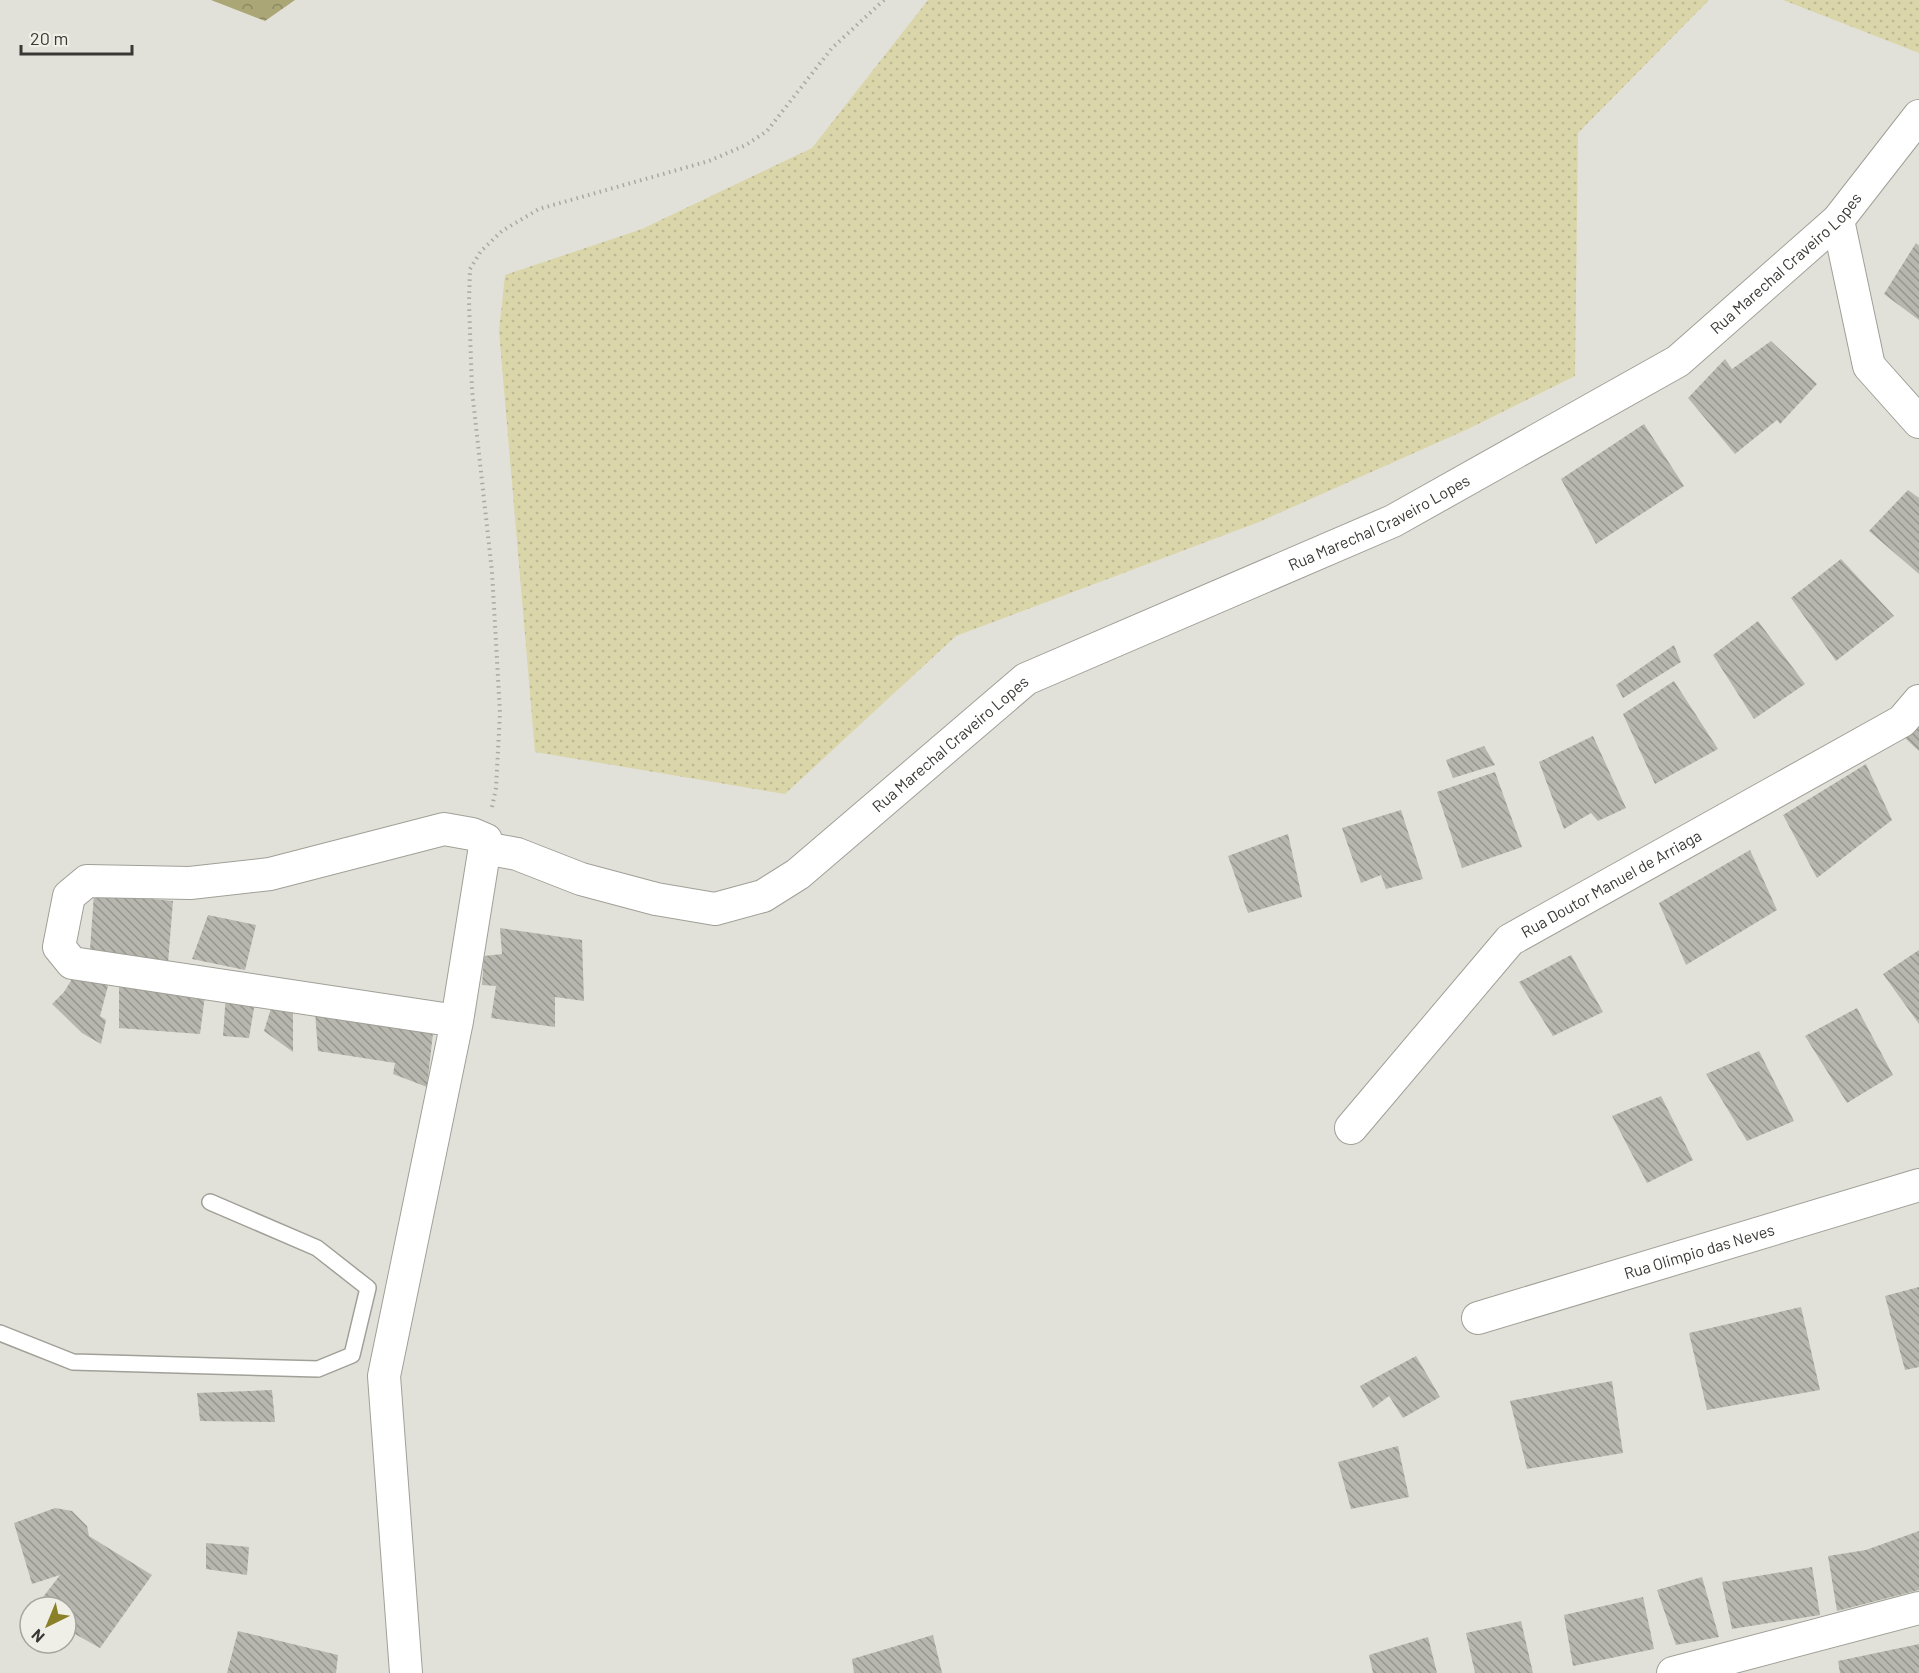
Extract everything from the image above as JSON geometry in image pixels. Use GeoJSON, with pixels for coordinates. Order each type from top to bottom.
{"type":"FeatureCollection","features":[{"type":"Feature","properties":{"kind":"street","name":"Rua Marechal Craveiro Lopes"},"geometry":{"type":"LineString","coordinates":[[457,1021],[72,963],[59,947],[69,896],[87,881],[190,883],[270,874],[444,829],[472,834],[486,844],[581,879],[656,899],[715,909],[763,896],[798,874],[1026,679],[1393,521],[1678,361],[1838,220],[1919,116]]}},
{"type":"Feature","properties":{"kind":"street"},"geometry":{"type":"LineString","coordinates":[[1838,220],[1869,366],[1919,422]]}},
{"type":"Feature","properties":{"kind":"street","name":"Rua Doutor Manuel de Arriaga"},"geometry":{"type":"LineString","coordinates":[[1351,1128],[1510,940],[1902,721],[1919,701]]}},
{"type":"Feature","properties":{"kind":"street"},"geometry":{"type":"LineString","coordinates":[[406,1673],[384,1376],[457,1021],[486,844]]}},
{"type":"Feature","properties":{"kind":"street","name":"Rua Olimpio das Neves"},"geometry":{"type":"LineString","coordinates":[[1478,1318],[1919,1185]]}},
{"type":"Feature","properties":{"kind":"street"},"geometry":{"type":"LineString","coordinates":[[1674,1673],[1919,1608]]}},
{"type":"Feature","properties":{"kind":"lane"},"geometry":{"type":"LineString","coordinates":[[0,1333],[73,1362],[318,1369],[352,1355],[368,1288],[317,1248],[210,1202]]}},
{"type":"Feature","properties":{"kind":"path"},"geometry":{"type":"LineString","coordinates":[[486,844],[496,788],[500,713],[492,572],[472,390],[470,268],[481,251],[502,231],[539,209],[710,161],[746,145],[767,131],[832,48],[884,0]]}},
{"type":"Feature","properties":{"kind":"shaded area"},"geometry":{"type":"Polygon","coordinates":[[[928,0],[1709,0],[1578,133],[1575,376],[1468,429],[1259,522],[956,636],[785,794],[535,752],[499,331],[505,275],[642,229],[812,148],[928,0]]]}},
{"type":"Feature","properties":{"kind":"shaded area"},"geometry":{"type":"Polygon","coordinates":[[[1783,0],[1919,0],[1919,53],[1783,0]]]}},
{"type":"Feature","properties":{"kind":"green space"},"geometry":{"type":"Polygon","coordinates":[[[211,0],[295,0],[265,21],[211,0]]]}},
{"type":"Feature","properties":{"kind":"building"},"geometry":{"type":"Polygon","coordinates":[[[1916,243],[1919,246],[1919,320],[1884,294],[1916,243]]]}},
{"type":"Feature","properties":{"kind":"building"},"geometry":{"type":"Polygon","coordinates":[[[1771,341],[1817,384],[1780,424],[1777,420],[1735,454],[1688,398],[1725,359],[1732,369],[1771,341]]]}},
{"type":"Feature","properties":{"kind":"building"},"geometry":{"type":"Polygon","coordinates":[[[1644,424],[1684,486],[1596,544],[1561,479],[1644,424]]]}},
{"type":"Feature","properties":{"kind":"building"},"geometry":{"type":"Polygon","coordinates":[[[1908,490],[1919,498],[1919,574],[1869,531],[1908,490]]]}},
{"type":"Feature","properties":{"kind":"building"},"geometry":{"type":"Polygon","coordinates":[[[1841,559],[1894,616],[1836,661],[1791,598],[1841,559]]]}},
{"type":"Feature","properties":{"kind":"building"},"geometry":{"type":"Polygon","coordinates":[[[1758,621],[1805,684],[1754,719],[1713,655],[1758,621]]]}},
{"type":"Feature","properties":{"kind":"building"},"geometry":{"type":"Polygon","coordinates":[[[1674,645],[1681,662],[1623,698],[1616,685],[1674,645]]]}},
{"type":"Feature","properties":{"kind":"building"},"geometry":{"type":"Polygon","coordinates":[[[1674,681],[1718,749],[1655,784],[1623,714],[1674,681]]]}},
{"type":"Feature","properties":{"kind":"building"},"geometry":{"type":"Polygon","coordinates":[[[1919,726],[1919,751],[1905,738],[1919,726]]]}},
{"type":"Feature","properties":{"kind":"building"},"geometry":{"type":"Polygon","coordinates":[[[1593,736],[1626,808],[1598,821],[1591,813],[1564,829],[1539,762],[1593,736]]]}},
{"type":"Feature","properties":{"kind":"building"},"geometry":{"type":"Polygon","coordinates":[[[1484,746],[1495,765],[1453,778],[1446,760],[1484,746]]]}},
{"type":"Feature","properties":{"kind":"building"},"geometry":{"type":"Polygon","coordinates":[[[1866,764],[1892,820],[1817,878],[1783,815],[1866,764]]]}},
{"type":"Feature","properties":{"kind":"building"},"geometry":{"type":"Polygon","coordinates":[[[1495,772],[1522,847],[1462,868],[1437,792],[1495,772]]]}},
{"type":"Feature","properties":{"kind":"building"},"geometry":{"type":"Polygon","coordinates":[[[1401,810],[1423,879],[1386,889],[1381,875],[1361,883],[1342,828],[1401,810]]]}},
{"type":"Feature","properties":{"kind":"building"},"geometry":{"type":"Polygon","coordinates":[[[1288,834],[1302,897],[1248,913],[1228,856],[1288,834]]]}},
{"type":"Feature","properties":{"kind":"building"},"geometry":{"type":"Polygon","coordinates":[[[1750,850],[1777,910],[1686,965],[1659,903],[1750,850]]]}},
{"type":"Feature","properties":{"kind":"building"},"geometry":{"type":"Polygon","coordinates":[[[94,894],[173,901],[168,963],[90,949],[94,894]]]}},
{"type":"Feature","properties":{"kind":"building"},"geometry":{"type":"Polygon","coordinates":[[[208,915],[256,925],[245,970],[192,959],[208,915]]]}},
{"type":"Feature","properties":{"kind":"building"},"geometry":{"type":"Polygon","coordinates":[[[500,928],[582,940],[584,1001],[555,997],[555,1027],[491,1018],[496,986],[482,985],[484,956],[502,954],[500,928]]]}},
{"type":"Feature","properties":{"kind":"building"},"geometry":{"type":"Polygon","coordinates":[[[1919,950],[1919,1024],[1883,974],[1919,950]]]}},
{"type":"Feature","properties":{"kind":"building"},"geometry":{"type":"Polygon","coordinates":[[[1571,955],[1603,1012],[1553,1036],[1519,982],[1571,955]]]}},
{"type":"Feature","properties":{"kind":"building"},"geometry":{"type":"Polygon","coordinates":[[[77,971],[108,986],[100,1016],[106,1020],[101,1044],[82,1033],[52,1004],[64,992],[77,971]]]}},
{"type":"Feature","properties":{"kind":"building"},"geometry":{"type":"Polygon","coordinates":[[[119,986],[205,995],[200,1034],[119,1028],[119,986]]]}},
{"type":"Feature","properties":{"kind":"building"},"geometry":{"type":"Polygon","coordinates":[[[226,994],[256,996],[249,1038],[223,1036],[226,994]]]}},
{"type":"Feature","properties":{"kind":"building"},"geometry":{"type":"Polygon","coordinates":[[[272,1005],[293,1011],[293,1052],[264,1031],[272,1005]]]}},
{"type":"Feature","properties":{"kind":"building"},"geometry":{"type":"Polygon","coordinates":[[[1857,1008],[1893,1075],[1847,1103],[1805,1036],[1857,1008]]]}},
{"type":"Feature","properties":{"kind":"building"},"geometry":{"type":"Polygon","coordinates":[[[315,1012],[434,1024],[427,1087],[393,1074],[395,1063],[318,1051],[315,1012]]]}},
{"type":"Feature","properties":{"kind":"building"},"geometry":{"type":"Polygon","coordinates":[[[1759,1051],[1794,1121],[1747,1141],[1706,1074],[1759,1051]]]}},
{"type":"Feature","properties":{"kind":"building"},"geometry":{"type":"Polygon","coordinates":[[[1661,1096],[1693,1160],[1647,1183],[1612,1116],[1661,1096]]]}},
{"type":"Feature","properties":{"kind":"building"},"geometry":{"type":"Polygon","coordinates":[[[1919,1287],[1919,1367],[1905,1370],[1885,1296],[1919,1287]]]}},
{"type":"Feature","properties":{"kind":"building"},"geometry":{"type":"Polygon","coordinates":[[[1801,1307],[1820,1390],[1707,1410],[1689,1333],[1801,1307]]]}},
{"type":"Feature","properties":{"kind":"building"},"geometry":{"type":"Polygon","coordinates":[[[1416,1356],[1440,1397],[1403,1418],[1389,1396],[1373,1408],[1360,1386],[1416,1356]]]}},
{"type":"Feature","properties":{"kind":"building"},"geometry":{"type":"Polygon","coordinates":[[[1612,1381],[1623,1453],[1527,1469],[1510,1401],[1612,1381]]]}},
{"type":"Feature","properties":{"kind":"building"},"geometry":{"type":"Polygon","coordinates":[[[272,1390],[275,1422],[200,1421],[197,1393],[272,1390]]]}},
{"type":"Feature","properties":{"kind":"building"},"geometry":{"type":"Polygon","coordinates":[[[1398,1446],[1409,1497],[1351,1509],[1338,1462],[1398,1446]]]}},
{"type":"Feature","properties":{"kind":"building"},"geometry":{"type":"Polygon","coordinates":[[[55,1508],[72,1511],[87,1526],[89,1536],[152,1575],[100,1648],[78,1636],[78,1595],[45,1595],[60,1575],[32,1584],[14,1523],[55,1508]]]}},
{"type":"Feature","properties":{"kind":"building"},"geometry":{"type":"Polygon","coordinates":[[[1919,1531],[1919,1590],[1837,1611],[1828,1556],[1866,1550],[1919,1531]]]}},
{"type":"Feature","properties":{"kind":"building"},"geometry":{"type":"Polygon","coordinates":[[[206,1543],[249,1547],[247,1575],[206,1569],[206,1543]]]}},
{"type":"Feature","properties":{"kind":"building"},"geometry":{"type":"Polygon","coordinates":[[[1812,1567],[1820,1615],[1732,1629],[1722,1582],[1812,1567]]]}},
{"type":"Feature","properties":{"kind":"building"},"geometry":{"type":"Polygon","coordinates":[[[1702,1577],[1719,1637],[1676,1645],[1657,1590],[1702,1577]]]}},
{"type":"Feature","properties":{"kind":"building"},"geometry":{"type":"Polygon","coordinates":[[[1643,1597],[1654,1649],[1573,1666],[1564,1615],[1643,1597]]]}},
{"type":"Feature","properties":{"kind":"building"},"geometry":{"type":"Polygon","coordinates":[[[1521,1621],[1533,1673],[1475,1673],[1466,1633],[1521,1621]]]}},
{"type":"Feature","properties":{"kind":"building"},"geometry":{"type":"Polygon","coordinates":[[[238,1631],[338,1655],[336,1673],[227,1673],[238,1631]]]}},
{"type":"Feature","properties":{"kind":"building"},"geometry":{"type":"Polygon","coordinates":[[[933,1635],[942,1673],[854,1673],[852,1659],[933,1635]]]}},
{"type":"Feature","properties":{"kind":"building"},"geometry":{"type":"Polygon","coordinates":[[[1428,1637],[1437,1673],[1373,1673],[1369,1655],[1428,1637]]]}},
{"type":"Feature","properties":{"kind":"building"},"geometry":{"type":"Polygon","coordinates":[[[1919,1644],[1919,1673],[1840,1673],[1838,1661],[1919,1644]]]}}]}
